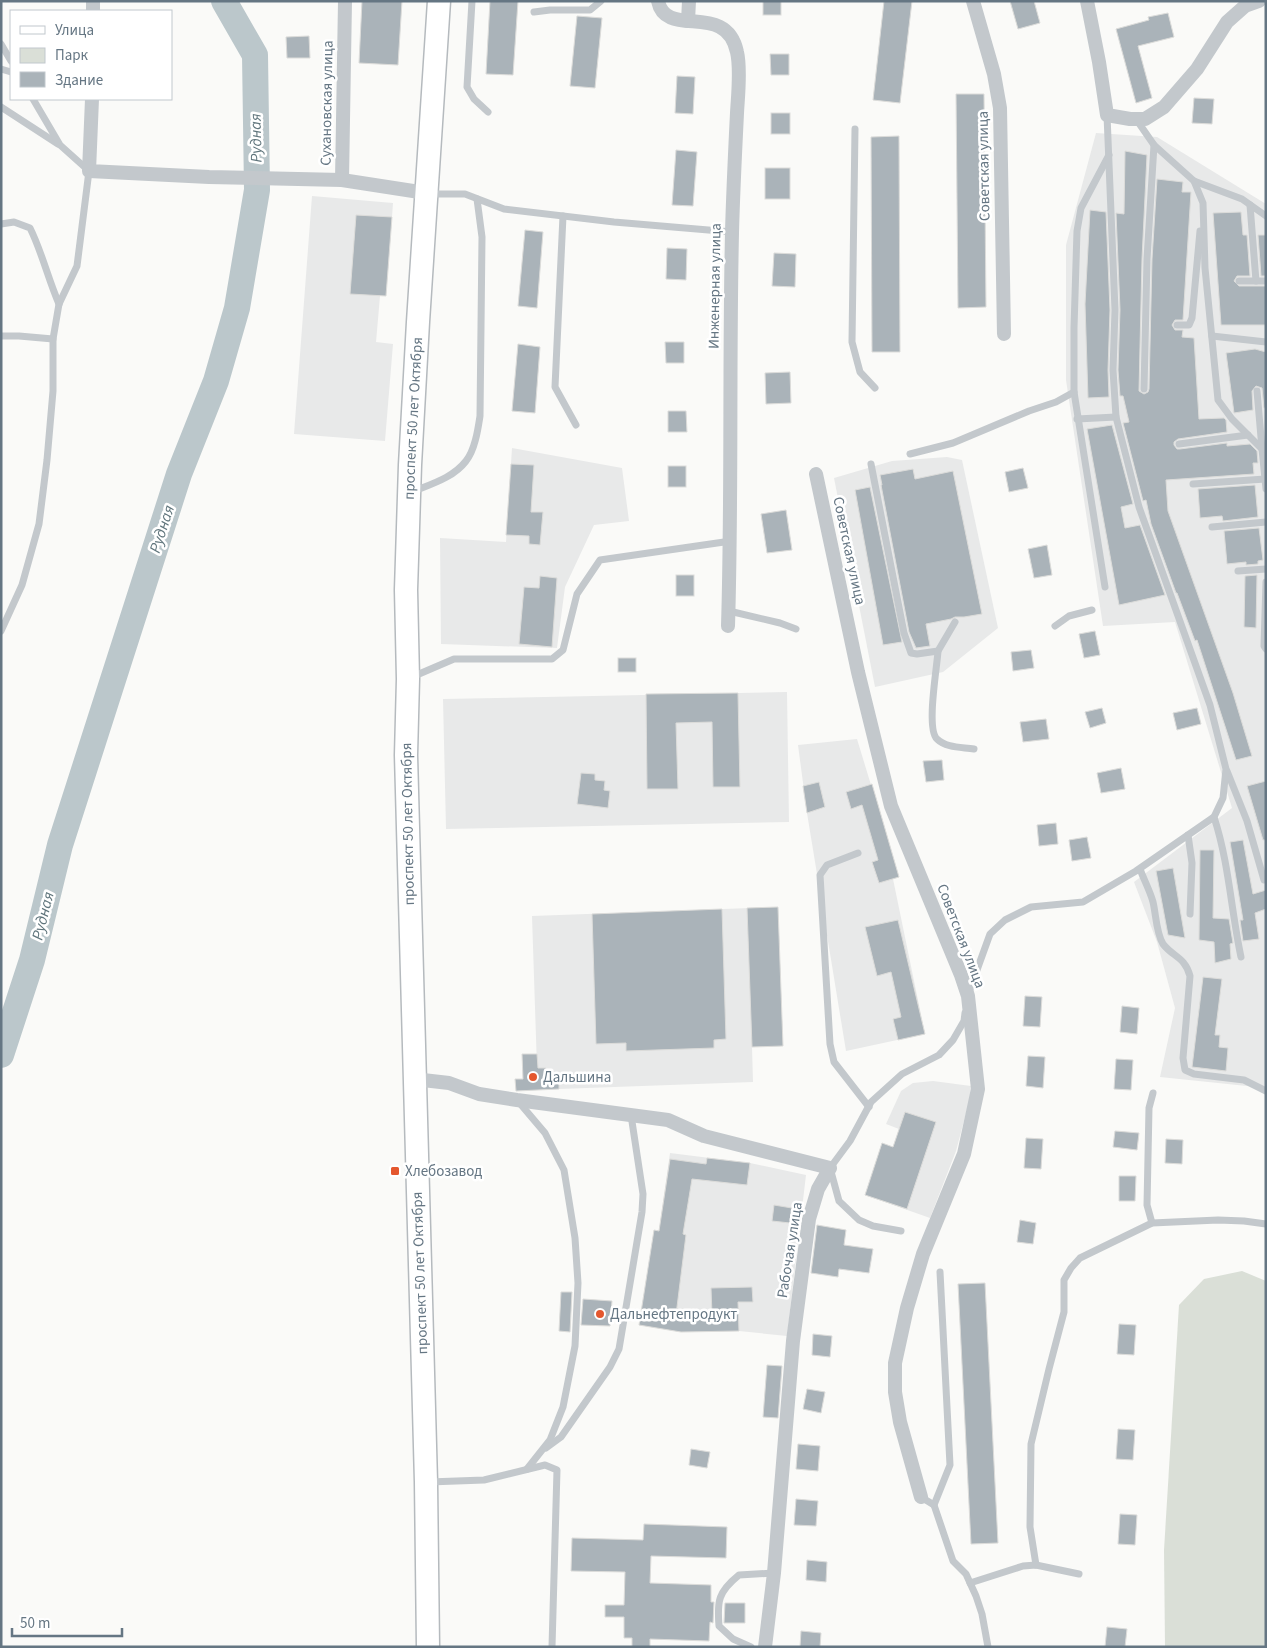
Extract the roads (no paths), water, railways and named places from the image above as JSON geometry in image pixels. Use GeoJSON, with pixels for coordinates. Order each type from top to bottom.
{"type":"FeatureCollection","features":[{"type":"Feature","properties":{"kind":"main road","name":"проспект 50 лет Октября"},"geometry":{"type":"LineString","coordinates":[[428,1647],[426,1482],[406,756],[408,679],[406,590],[418,322],[439,1]]}},
{"type":"Feature","properties":{"kind":"street","name":"Сухановская улица"},"geometry":{"type":"LineString","coordinates":[[345,1],[342,180],[426,194]]}},
{"type":"Feature","properties":{"kind":"street","name":"Инженерная улица"},"geometry":{"type":"LineString","coordinates":[[658,1],[660,9],[672,19],[708,23],[725,28],[734,40],[738,54],[732,232],[731,541],[728,626]]}},
{"type":"Feature","properties":{"kind":"street"},"geometry":{"type":"LineString","coordinates":[[688,21],[689,1]]}},
{"type":"Feature","properties":{"kind":"street","name":"Советская улица"},"geometry":{"type":"LineString","coordinates":[[973,1],[994,74],[1000,108],[1004,334]]}},
{"type":"Feature","properties":{"kind":"street"},"geometry":{"type":"LineString","coordinates":[[1087,1],[1107,115],[1136,119],[1145,119],[1164,107],[1197,69],[1226,22],[1245,6],[1259,1]]}},
{"type":"Feature","properties":{"kind":"street"},"geometry":{"type":"LineString","coordinates":[[92,100],[89,171],[209,177],[342,180]]}},
{"type":"Feature","properties":{"kind":"street","name":"Советская улица"},"geometry":{"type":"LineString","coordinates":[[816,474],[858,672],[891,806],[968,996],[978,1089],[964,1154],[923,1254],[907,1308],[895,1363],[895,1392],[900,1422],[921,1497]]}},
{"type":"Feature","properties":{"kind":"street"},"geometry":{"type":"LineString","coordinates":[[414,1079],[449,1084],[478,1094],[668,1120],[704,1136],[830,1168]]}},
{"type":"Feature","properties":{"kind":"street","name":"Рабочая улица"},"geometry":{"type":"LineString","coordinates":[[764,1647],[774,1573],[793,1341],[809,1219],[818,1189],[830,1168]]}},
{"type":"Feature","properties":{"kind":"lane"},"geometry":{"type":"LineString","coordinates":[[472,1],[467,86],[474,99],[488,112]]}},
{"type":"Feature","properties":{"kind":"lane"},"geometry":{"type":"LineString","coordinates":[[534,12],[590,10],[601,1]]}},
{"type":"Feature","properties":{"kind":"lane"},"geometry":{"type":"LineString","coordinates":[[1,44],[10,59]]}},
{"type":"Feature","properties":{"kind":"lane"},"geometry":{"type":"LineString","coordinates":[[34,100],[60,145]]}},
{"type":"Feature","properties":{"kind":"lane"},"geometry":{"type":"LineString","coordinates":[[1,107],[60,145],[89,171],[76,266],[59,304],[54,339],[53,391],[39,524],[22,585],[1,631]]}},
{"type":"Feature","properties":{"kind":"lane"},"geometry":{"type":"LineString","coordinates":[[1107,115],[1115,310],[1113,370],[1116,417],[1139,507],[1210,705],[1226,769],[1247,821],[1264,880]]}},
{"type":"Feature","properties":{"kind":"lane"},"geometry":{"type":"LineString","coordinates":[[1136,119],[1154,145],[1194,181],[1242,199],[1266,216]]}},
{"type":"Feature","properties":{"kind":"lane"},"geometry":{"type":"LineString","coordinates":[[856,129],[852,342],[860,372],[875,388]]}},
{"type":"Feature","properties":{"kind":"lane"},"geometry":{"type":"LineString","coordinates":[[1144,389],[1147,260],[1154,145]]}},
{"type":"Feature","properties":{"kind":"lane"},"geometry":{"type":"LineString","coordinates":[[1105,587],[1074,392],[1077,231],[1081,208],[1109,154]]}},
{"type":"Feature","properties":{"kind":"lane"},"geometry":{"type":"LineString","coordinates":[[1194,181],[1202,204],[1205,268],[1218,400],[1232,419],[1262,449]]}},
{"type":"Feature","properties":{"kind":"lane"},"geometry":{"type":"LineString","coordinates":[[426,194],[465,194],[504,209],[614,222],[732,232]]}},
{"type":"Feature","properties":{"kind":"lane"},"geometry":{"type":"LineString","coordinates":[[409,492],[445,479],[467,461],[476,436],[480,416],[482,236],[477,199]]}},
{"type":"Feature","properties":{"kind":"lane"},"geometry":{"type":"LineString","coordinates":[[1177,325],[1189,326],[1192,318],[1202,204]]}},
{"type":"Feature","properties":{"kind":"lane"},"geometry":{"type":"LineString","coordinates":[[1250,205],[1256,281]]}},
{"type":"Feature","properties":{"kind":"lane"},"geometry":{"type":"LineString","coordinates":[[563,216],[555,387],[576,425]]}},
{"type":"Feature","properties":{"kind":"lane"},"geometry":{"type":"LineString","coordinates":[[1,224],[14,222],[30,228],[39,246],[50,284],[59,304]]}},
{"type":"Feature","properties":{"kind":"lane"},"geometry":{"type":"LineString","coordinates":[[1239,281],[1266,281]]}},
{"type":"Feature","properties":{"kind":"lane"},"geometry":{"type":"LineString","coordinates":[[1,336],[54,339]]}},
{"type":"Feature","properties":{"kind":"lane"},"geometry":{"type":"LineString","coordinates":[[1212,336],[1266,342]]}},
{"type":"Feature","properties":{"kind":"lane"},"geometry":{"type":"LineString","coordinates":[[1257,390],[1266,489]]}},
{"type":"Feature","properties":{"kind":"lane"},"geometry":{"type":"LineString","coordinates":[[910,454],[953,443],[1029,411],[1056,402],[1074,392]]}},
{"type":"Feature","properties":{"kind":"lane"},"geometry":{"type":"LineString","coordinates":[[1077,419],[1116,417]]}},
{"type":"Feature","properties":{"kind":"lane"},"geometry":{"type":"LineString","coordinates":[[1179,444],[1248,435]]}},
{"type":"Feature","properties":{"kind":"lane"},"geometry":{"type":"LineString","coordinates":[[870,464],[904,633],[911,653],[938,651]]}},
{"type":"Feature","properties":{"kind":"lane"},"geometry":{"type":"LineString","coordinates":[[1193,484],[1265,480]]}},
{"type":"Feature","properties":{"kind":"lane"},"geometry":{"type":"LineString","coordinates":[[1212,527],[1266,522]]}},
{"type":"Feature","properties":{"kind":"lane"},"geometry":{"type":"LineString","coordinates":[[408,679],[454,659],[552,659],[563,650],[577,594],[600,560],[731,541]]}},
{"type":"Feature","properties":{"kind":"lane"},"geometry":{"type":"LineString","coordinates":[[1238,571],[1266,569]]}},
{"type":"Feature","properties":{"kind":"lane"},"geometry":{"type":"LineString","coordinates":[[1266,582],[1264,646],[1266,649]]}},
{"type":"Feature","properties":{"kind":"lane"},"geometry":{"type":"LineString","coordinates":[[1055,626],[1069,616],[1092,610]]}},
{"type":"Feature","properties":{"kind":"lane"},"geometry":{"type":"LineString","coordinates":[[729,611],[780,623],[796,629]]}},
{"type":"Feature","properties":{"kind":"lane"},"geometry":{"type":"LineString","coordinates":[[955,622],[938,651],[932,730],[936,738],[945,745],[974,749]]}},
{"type":"Feature","properties":{"kind":"lane"},"geometry":{"type":"LineString","coordinates":[[902,1231],[873,1226],[859,1220],[839,1201],[830,1168],[850,1140],[871,1102],[902,1074],[939,1055],[954,1040],[964,1021],[968,996],[990,934],[1005,920],[1031,908],[1083,902],[1140,869],[1188,836],[1214,817],[1223,798],[1226,769]]}},
{"type":"Feature","properties":{"kind":"lane"},"geometry":{"type":"LineString","coordinates":[[1214,817],[1223,845],[1236,936],[1241,957]]}},
{"type":"Feature","properties":{"kind":"lane"},"geometry":{"type":"LineString","coordinates":[[1188,836],[1192,863],[1190,914]]}},
{"type":"Feature","properties":{"kind":"lane"},"geometry":{"type":"LineString","coordinates":[[858,853],[827,865],[820,874],[830,1044],[834,1062],[869,1107]]}},
{"type":"Feature","properties":{"kind":"lane"},"geometry":{"type":"LineString","coordinates":[[1140,869],[1153,900],[1160,937],[1164,944],[1188,966],[1190,976],[1183,1058],[1185,1070],[1194,1074],[1244,1080],[1266,1091]]}},
{"type":"Feature","properties":{"kind":"lane"},"geometry":{"type":"LineString","coordinates":[[1152,1223],[1148,1204],[1149,1108],[1153,1093]]}},
{"type":"Feature","properties":{"kind":"lane"},"geometry":{"type":"LineString","coordinates":[[517,1100],[545,1133],[564,1170],[575,1238],[578,1283],[575,1346],[563,1407],[550,1440],[526,1469]]}},
{"type":"Feature","properties":{"kind":"lane"},"geometry":{"type":"LineString","coordinates":[[539,1453],[561,1437],[610,1367],[619,1349],[642,1212],[643,1194],[631,1114]]}},
{"type":"Feature","properties":{"kind":"lane"},"geometry":{"type":"LineString","coordinates":[[1036,1565],[1030,1527],[1032,1444],[1064,1312],[1064,1280],[1071,1268],[1080,1258],[1152,1223],[1218,1220],[1266,1224]]}},
{"type":"Feature","properties":{"kind":"lane"},"geometry":{"type":"LineString","coordinates":[[934,1505],[950,1465],[940,1272]]}},
{"type":"Feature","properties":{"kind":"lane"},"geometry":{"type":"LineString","coordinates":[[426,1482],[484,1480],[545,1465],[557,1470],[552,1647]]}},
{"type":"Feature","properties":{"kind":"lane"},"geometry":{"type":"LineString","coordinates":[[921,1497],[934,1505],[953,1561],[966,1574],[982,1614],[988,1647]]}},
{"type":"Feature","properties":{"kind":"lane"},"geometry":{"type":"LineString","coordinates":[[970,1583],[1023,1566],[1036,1565],[1079,1574]]}},
{"type":"Feature","properties":{"kind":"lane"},"geometry":{"type":"LineString","coordinates":[[751,1647],[733,1639],[719,1626],[717,1605],[724,1590],[739,1575],[774,1573]]}},
{"type":"Feature","properties":{"kind":"waterway","name":"Рудная"},"geometry":{"type":"LineString","coordinates":[[1,1055],[32,960],[60,845],[179,474],[216,381],[237,308],[257,190],[255,55],[224,1]]}},
{"type":"Feature","properties":{"kind":"place","name":"Дальшина"},"geometry":{"type":"Point","coordinates":[533,1077]}},
{"type":"Feature","properties":{"kind":"place","name":"Хлебозавод"},"geometry":{"type":"Point","coordinates":[395,1171]}},
{"type":"Feature","properties":{"kind":"place","name":"Дальнефтепродукт"},"geometry":{"type":"Point","coordinates":[600,1314]}}]}
